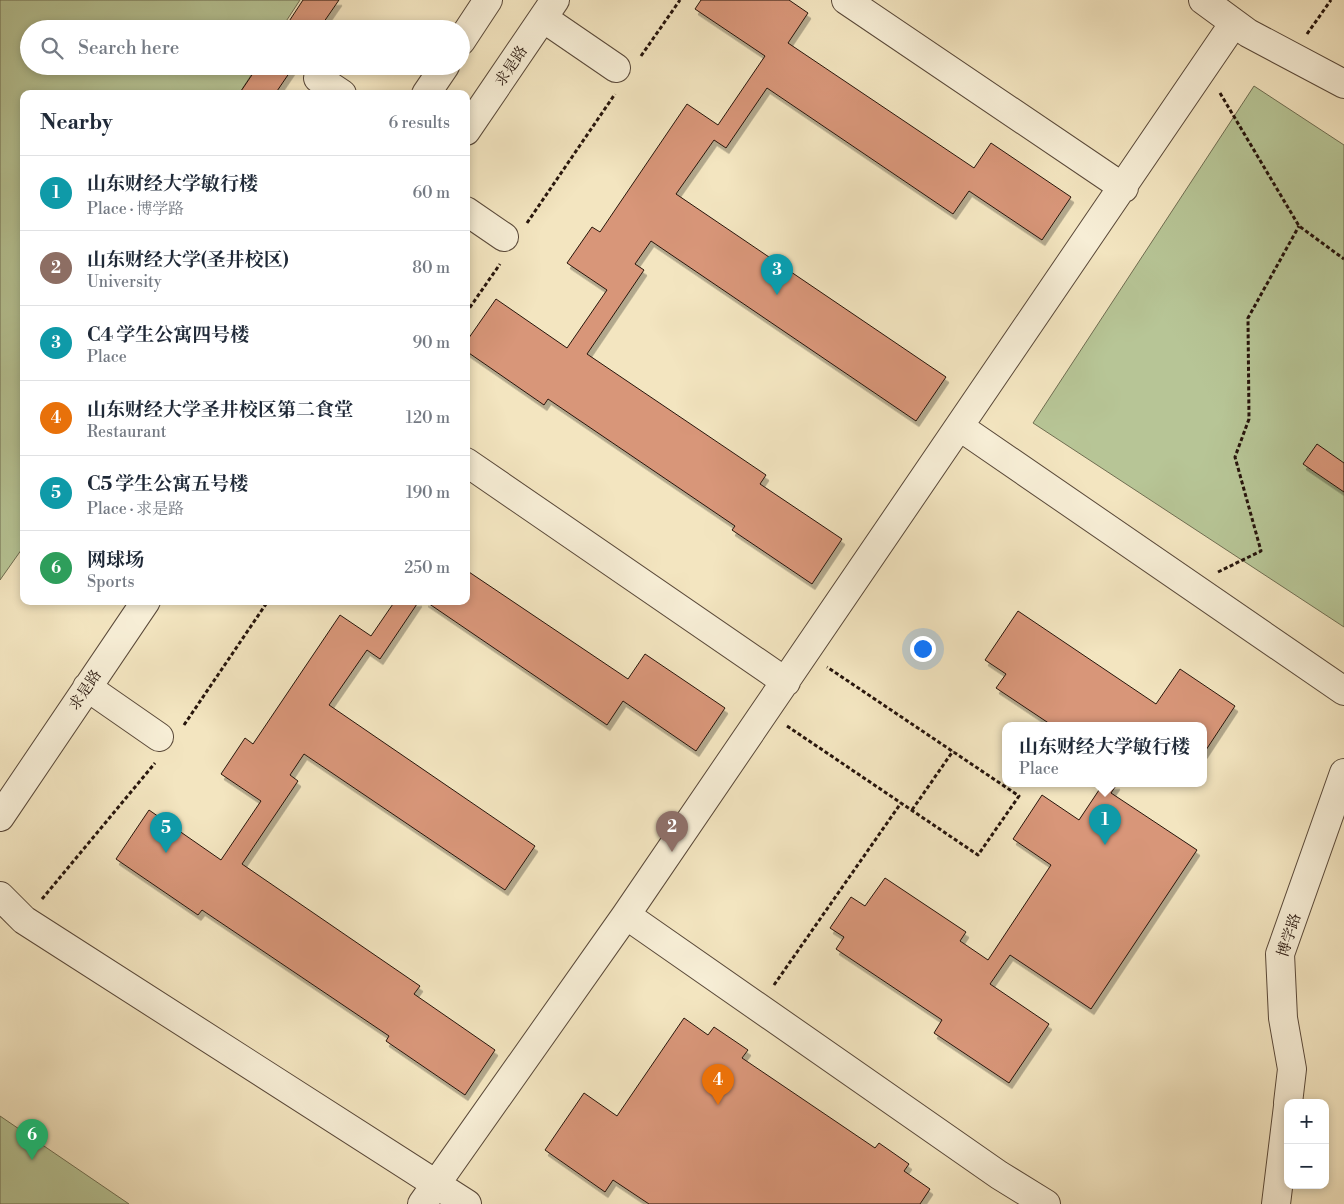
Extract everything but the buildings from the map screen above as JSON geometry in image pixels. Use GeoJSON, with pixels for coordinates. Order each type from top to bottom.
{"type":"FeatureCollection","features":[{"type":"Feature","properties":{"kind":"street"},"geometry":{"type":"LineString","coordinates":[[470,27],[488,0]]}},
{"type":"Feature","properties":{"kind":"street"},"geometry":{"type":"LineString","coordinates":[[846,0],[1124,188]]}},
{"type":"Feature","properties":{"kind":"street"},"geometry":{"type":"LineString","coordinates":[[1204,0],[1234,23],[1344,84]]}},
{"type":"Feature","properties":{"kind":"street"},"geometry":{"type":"LineString","coordinates":[[549,9],[624,74]]}},
{"type":"Feature","properties":{"kind":"street","name":"求是路"},"geometry":{"type":"LineString","coordinates":[[470,125],[549,9]]}},
{"type":"Feature","properties":{"kind":"street"},"geometry":{"type":"LineString","coordinates":[[429,1193],[626,915],[1124,188],[1234,23]]}},
{"type":"Feature","properties":{"kind":"street"},"geometry":{"type":"LineString","coordinates":[[429,90],[439,75]]}},
{"type":"Feature","properties":{"kind":"street"},"geometry":{"type":"LineString","coordinates":[[318,78],[336,90]]}},
{"type":"Feature","properties":{"kind":"street"},"geometry":{"type":"LineString","coordinates":[[470,214],[510,241]]}},
{"type":"Feature","properties":{"kind":"street"},"geometry":{"type":"LineString","coordinates":[[960,427],[1344,691]]}},
{"type":"Feature","properties":{"kind":"street"},"geometry":{"type":"LineString","coordinates":[[470,465],[786,682]]}},
{"type":"Feature","properties":{"kind":"street","name":"求是路"},"geometry":{"type":"LineString","coordinates":[[0,817],[143,605]]}},
{"type":"Feature","properties":{"kind":"street"},"geometry":{"type":"LineString","coordinates":[[87,687],[158,737]]}},
{"type":"Feature","properties":{"kind":"street","name":"博学路"},"geometry":{"type":"LineString","coordinates":[[1289,1099],[1292,1069],[1283,1018],[1280,954],[1344,773]]}},
{"type":"Feature","properties":{"kind":"street"},"geometry":{"type":"LineString","coordinates":[[0,896],[24,920],[429,1193],[467,1204]]}},
{"type":"Feature","properties":{"kind":"street"},"geometry":{"type":"LineString","coordinates":[[626,915],[991,1169],[1046,1204]]}},
{"type":"Feature","properties":{"kind":"street","name":"博学路"},"geometry":{"type":"LineString","coordinates":[[1276,1204],[1284,1137]]}},
{"type":"Feature","properties":{"kind":"path"},"geometry":{"type":"LineString","coordinates":[[470,306],[510,241],[624,74],[680,0]]}},
{"type":"Feature","properties":{"kind":"path"},"geometry":{"type":"LineString","coordinates":[[1291,56],[1331,0]]}},
{"type":"Feature","properties":{"kind":"path"},"geometry":{"type":"LineString","coordinates":[[1204,67],[1299,226],[1344,259]]}},
{"type":"Feature","properties":{"kind":"path"},"geometry":{"type":"LineString","coordinates":[[1190,585],[1261,551],[1235,457],[1248,419],[1248,318],[1299,226]]}},
{"type":"Feature","properties":{"kind":"path"},"geometry":{"type":"LineString","coordinates":[[806,652],[1002,785]]}},
{"type":"Feature","properties":{"kind":"path"},"geometry":{"type":"LineString","coordinates":[[766,711],[978,856],[1018,796],[1005,787]]}},
{"type":"Feature","properties":{"kind":"path"},"geometry":{"type":"LineString","coordinates":[[912,810],[953,752]]}},
{"type":"Feature","properties":{"kind":"path"},"geometry":{"type":"LineString","coordinates":[[758,1007],[901,803]]}},
{"type":"Feature","properties":{"kind":"green space"},"geometry":{"type":"Polygon","coordinates":[[[0,0],[300,0],[287,20],[20,20],[20,75],[251,75],[242,90],[20,90],[20,552],[0,580],[0,0]]]}},
{"type":"Feature","properties":{"kind":"green space"},"geometry":{"type":"Polygon","coordinates":[[[1254,86],[1344,145],[1344,627],[1033,423],[1254,86]]]}},
{"type":"Feature","properties":{"kind":"green space"},"geometry":{"type":"Polygon","coordinates":[[[0,1116],[129,1204],[0,1204],[0,1116]]]}},
{"type":"Feature","properties":{"kind":"place","name":"C4 学生公寓四号楼"},"geometry":{"type":"Point","coordinates":[777,295]}},
{"type":"Feature","properties":{"kind":"place","name":"山东财经大学敏行楼"},"geometry":{"type":"Point","coordinates":[1105,845]}},
{"type":"Feature","properties":{"kind":"place","name":"山东财经大学(圣井校区)"},"geometry":{"type":"Point","coordinates":[672,852]}},
{"type":"Feature","properties":{"kind":"place","name":"C5 学生公寓五号楼"},"geometry":{"type":"Point","coordinates":[166,853]}},
{"type":"Feature","properties":{"kind":"place","name":"山东财经大学圣井校区第二食堂"},"geometry":{"type":"Point","coordinates":[718,1105]}},
{"type":"Feature","properties":{"kind":"place","name":"网球场"},"geometry":{"type":"Point","coordinates":[32,1160]}}]}
